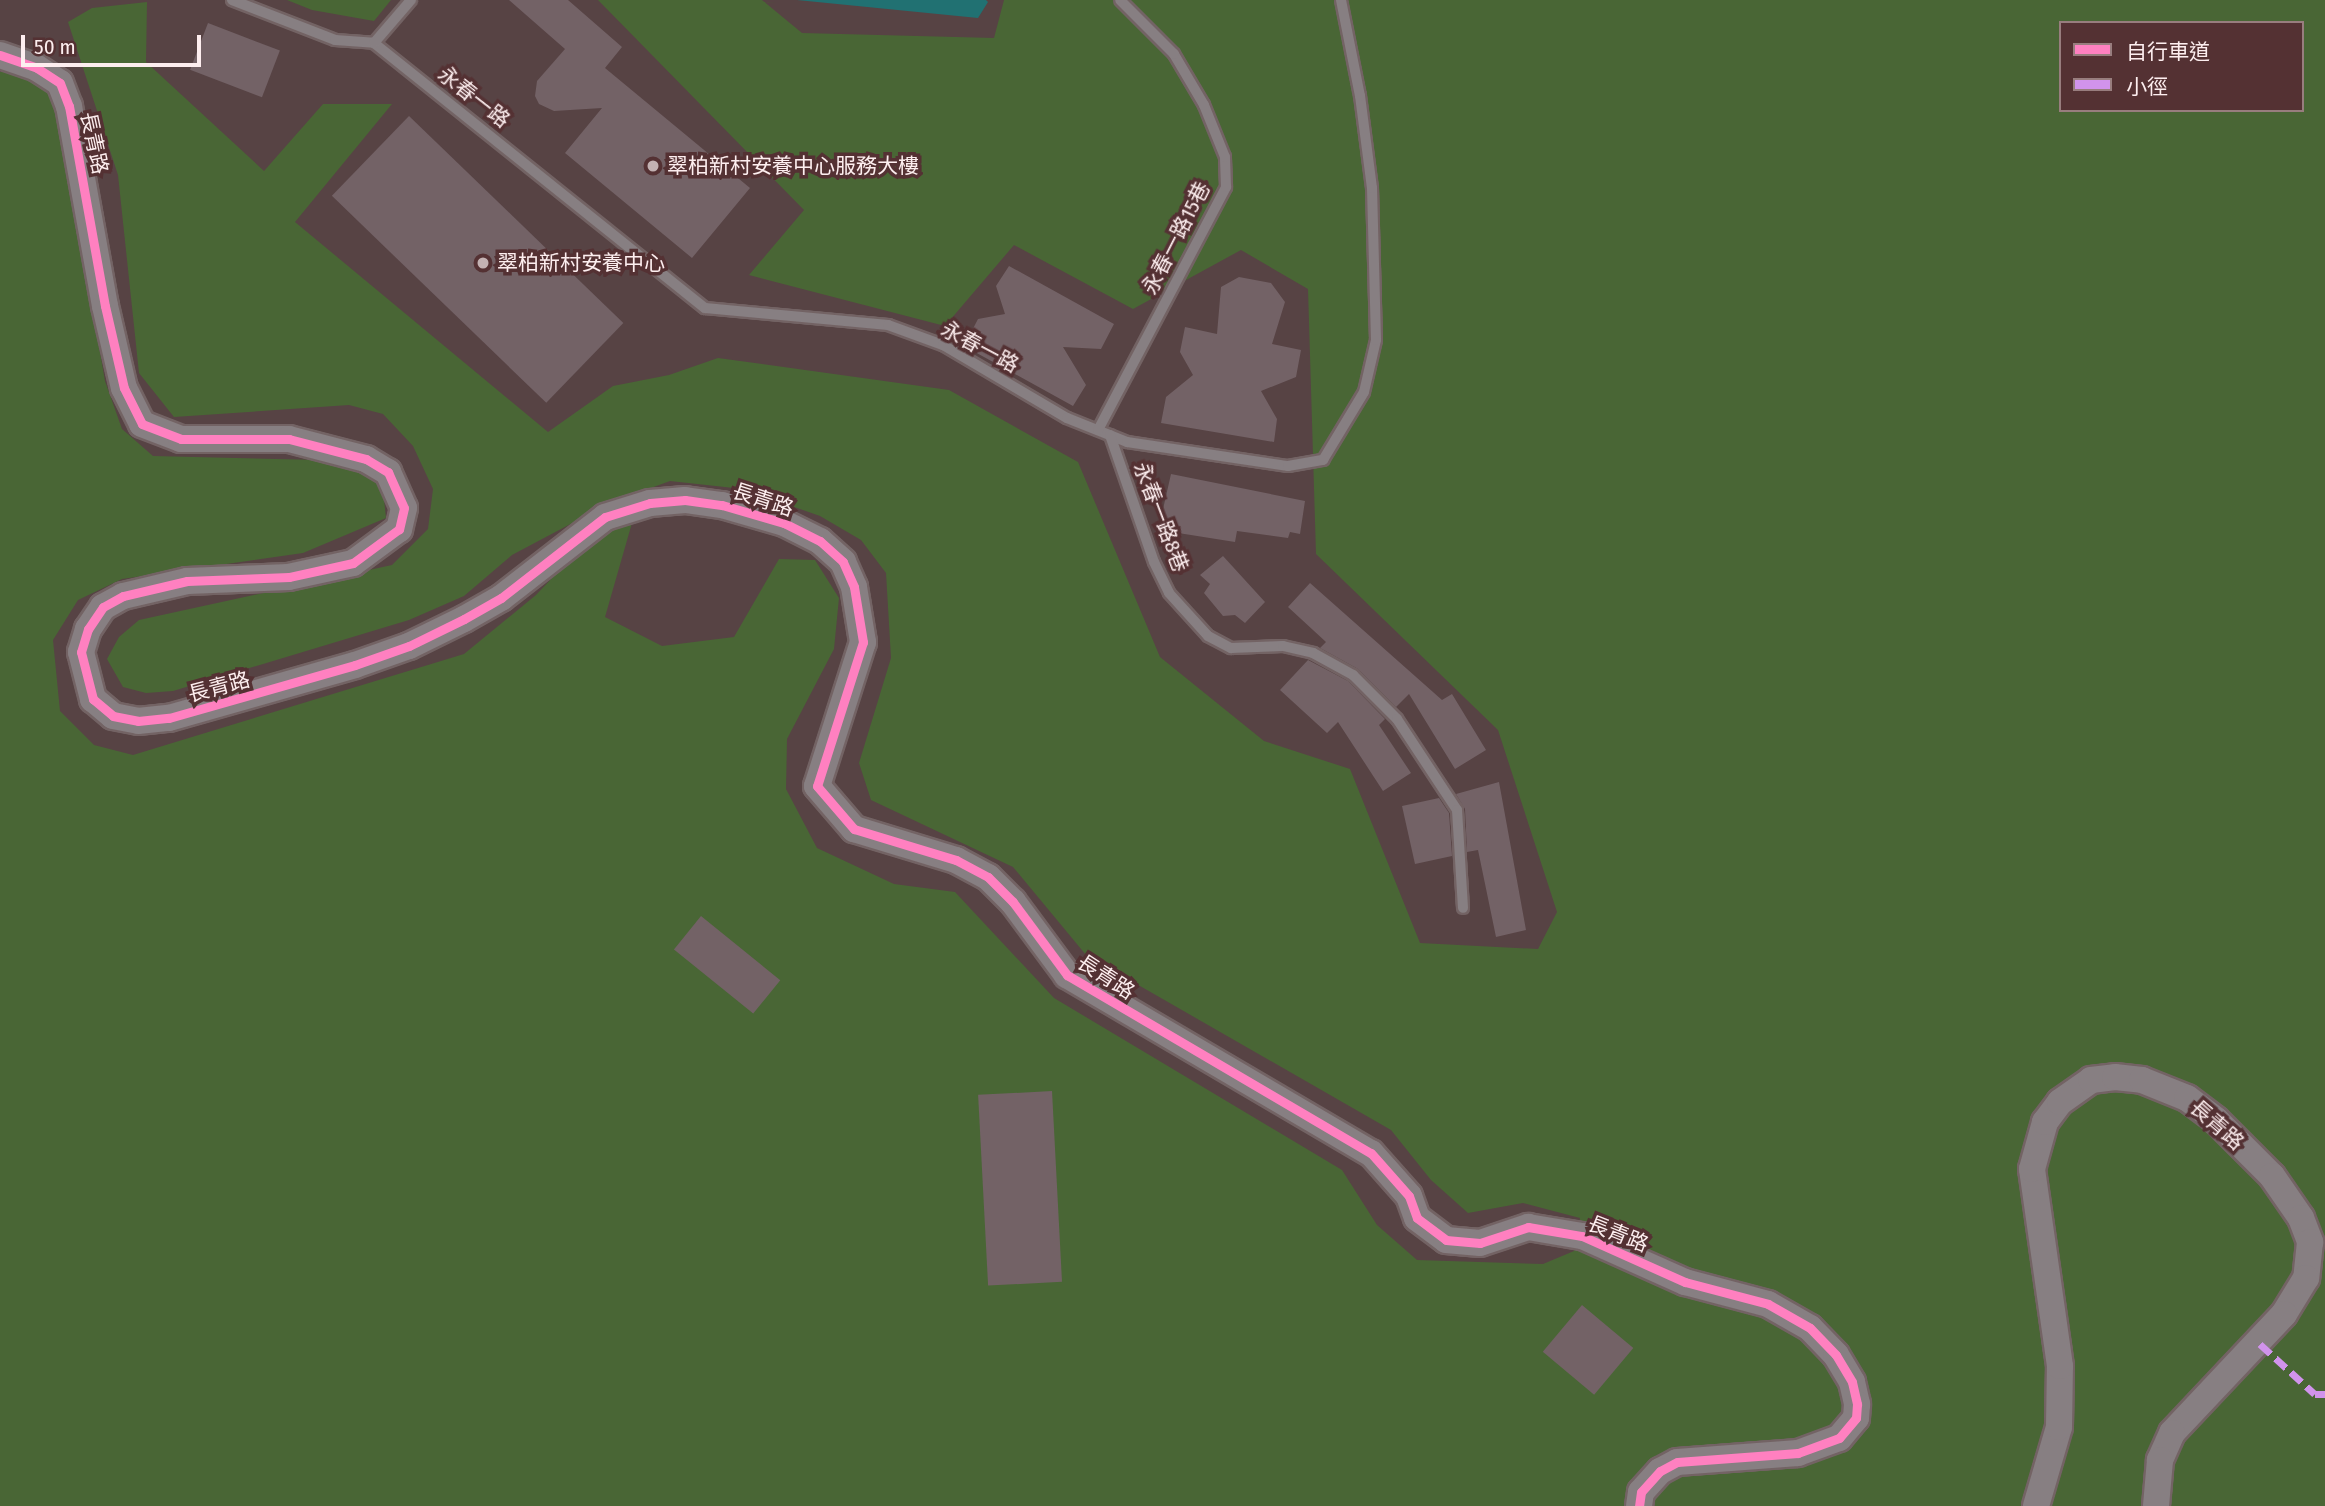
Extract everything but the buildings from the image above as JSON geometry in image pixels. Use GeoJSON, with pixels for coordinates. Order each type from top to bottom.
{"type":"FeatureCollection","features":[{"type":"Feature","properties":{"kind":"street","name":"長青路"},"geometry":{"type":"LineString","coordinates":[[0,55],[37,68],[60,83],[69,106],[105,306],[124,388],[142,424],[181,439],[289,439],[345,452],[388,472],[404,508],[399,529],[353,563],[289,577],[187,581],[123,596],[103,607],[88,629],[82,652],[93,699],[113,716],[138,721],[169,718],[355,666],[408,646],[464,619],[500,598],[605,517],[650,503],[685,500],[722,505],[784,523],[820,541],[843,562],[861,613],[863,642],[817,786],[854,829],[956,860],[988,877],[1013,902],[1067,975],[1371,1153],[1409,1196],[1417,1218],[1446,1240],[1480,1243],[1528,1227],[1582,1236],[1685,1282],[1768,1304],[1810,1328],[1836,1355],[1853,1382],[1857,1404],[1856,1418],[1839,1438],[1798,1453],[1678,1462],[1660,1471],[1642,1492],[1639,1506]]}},
{"type":"Feature","properties":{"kind":"street","name":"長青路"},"geometry":{"type":"LineString","coordinates":[[2036,1506],[2059,1427],[2060,1366],[2032,1169],[2045,1122],[2060,1102],[2091,1080],[2115,1077],[2143,1080],[2187,1098],[2216,1120],[2272,1177],[2301,1218],[2310,1242],[2306,1278],[2284,1314],[2172,1433],[2160,1460],[2156,1506]]}},
{"type":"Feature","properties":{"kind":"lane"},"geometry":{"type":"LineString","coordinates":[[232,0],[335,40],[374,43],[411,0]]}},
{"type":"Feature","properties":{"kind":"lane","name":"永春一路15巷"},"geometry":{"type":"LineString","coordinates":[[1098,430],[1226,187],[1225,157],[1204,105],[1174,54],[1120,0]]}},
{"type":"Feature","properties":{"kind":"lane","name":"永春一路"},"geometry":{"type":"LineString","coordinates":[[374,43],[705,308],[888,325],[943,345],[1067,418],[1110,435],[1179,451],[1288,466],[1323,460],[1364,392],[1376,340],[1372,201],[1360,96],[1341,0]]}},
{"type":"Feature","properties":{"kind":"lane","name":"永春一路8巷"},"geometry":{"type":"LineString","coordinates":[[1110,435],[1154,562],[1169,593],[1208,636],[1231,648],[1283,646],[1313,653],[1353,675],[1397,719],[1457,810],[1463,908]]}},
{"type":"Feature","properties":{"kind":"green space"},"geometry":{"type":"Polygon","coordinates":[[[287,0],[391,0],[374,21],[312,10],[287,0]]]}},
{"type":"Feature","properties":{"kind":"green space"},"geometry":{"type":"Polygon","coordinates":[[[598,0],[762,0],[802,33],[994,38],[1004,0],[2325,0],[2325,1506],[0,1506],[0,72],[18,71],[55,93],[105,381],[122,429],[153,456],[364,461],[382,480],[386,518],[303,553],[122,579],[78,600],[53,640],[60,711],[94,745],[133,755],[464,654],[536,595],[590,538],[632,523],[605,617],[662,646],[734,637],[779,559],[815,560],[839,598],[834,649],[787,739],[786,789],[817,848],[894,884],[955,892],[1054,998],[1342,1170],[1377,1225],[1417,1260],[1543,1264],[1574,1251],[1580,1218],[1523,1203],[1468,1213],[1431,1180],[1391,1130],[1086,955],[1013,867],[871,800],[859,763],[891,658],[886,573],[861,540],[820,516],[743,489],[670,481],[610,503],[512,555],[464,596],[409,620],[173,691],[146,693],[123,687],[107,659],[119,637],[139,620],[392,565],[428,529],[433,489],[413,446],[383,414],[349,405],[174,417],[139,373],[118,175],[68,22],[92,8],[147,2],[146,62],[264,171],[323,104],[392,104],[295,222],[548,432],[613,386],[669,375],[718,358],[949,390],[1078,462],[1160,657],[1264,741],[1350,769],[1420,943],[1538,949],[1557,912],[1498,730],[1316,554],[1308,289],[1241,250],[1133,309],[1014,245],[945,326],[749,275],[804,210],[598,0]]]}},
{"type":"Feature","properties":{"kind":"water"},"geometry":{"type":"Polygon","coordinates":[[[797,0],[986,0],[988,2],[978,18],[797,0]]]}},
{"type":"Feature","properties":{"kind":"marked path"},"geometry":{"type":"LineString","coordinates":[[2260,1344],[2315,1394],[2325,1394]]}},
{"type":"Feature","properties":{"kind":"cycle path"},"geometry":{"type":"LineString","coordinates":[[0,55],[37,68],[60,83],[69,106],[105,306],[124,388],[142,424],[181,439],[289,439],[366,459],[388,472],[404,508],[399,529],[353,563],[289,577],[187,581],[123,596],[103,607],[88,629],[81,652],[93,699],[113,716],[138,721],[169,718],[355,665],[409,646],[501,598],[605,517],[650,503],[685,500],[722,505],[784,523],[820,541],[843,562],[854,587],[863,642],[817,786],[854,829],[956,860],[988,877],[1013,902],[1067,975],[1371,1153],[1409,1196],[1417,1218],[1446,1240],[1480,1243],[1528,1227],[1582,1236],[1685,1282],[1768,1304],[1810,1328],[1836,1355],[1852,1382],[1857,1404],[1856,1418],[1839,1438],[1798,1453],[1677,1462],[1660,1471],[1641,1492],[1639,1506]]}},
{"type":"Feature","properties":{"kind":"place","name":"翠柏新村安養中心服務大樓"},"geometry":{"type":"Point","coordinates":[653,166]}},
{"type":"Feature","properties":{"kind":"place","name":"翠柏新村安養中心"},"geometry":{"type":"Point","coordinates":[483,263]}}]}
